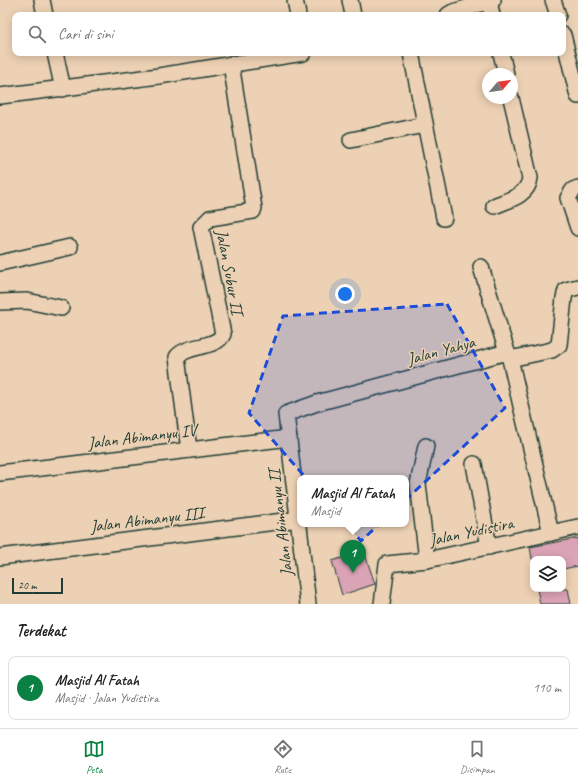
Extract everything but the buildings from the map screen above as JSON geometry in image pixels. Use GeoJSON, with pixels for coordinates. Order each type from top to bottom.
{"type":"FeatureCollection","features":[{"type":"Feature","properties":{"kind":"street"},"geometry":{"type":"LineString","coordinates":[[42,0],[45,12]]}},
{"type":"Feature","properties":{"kind":"street"},"geometry":{"type":"LineString","coordinates":[[295,0],[297,12]]}},
{"type":"Feature","properties":{"kind":"street"},"geometry":{"type":"LineString","coordinates":[[350,0],[352,12]]}},
{"type":"Feature","properties":{"kind":"street"},"geometry":{"type":"LineString","coordinates":[[553,0],[557,12]]}},
{"type":"Feature","properties":{"kind":"street"},"geometry":{"type":"LineString","coordinates":[[450,9],[491,5]]}},
{"type":"Feature","properties":{"kind":"street"},"geometry":{"type":"LineString","coordinates":[[566,47],[578,96]]}},
{"type":"Feature","properties":{"kind":"street"},"geometry":{"type":"LineString","coordinates":[[55,56],[63,89]]}},
{"type":"Feature","properties":{"kind":"street"},"geometry":{"type":"LineString","coordinates":[[0,96],[63,89],[283,56]]}},
{"type":"Feature","properties":{"kind":"street"},"geometry":{"type":"LineString","coordinates":[[412,56],[424,126],[444,218]]}},
{"type":"Feature","properties":{"kind":"street"},"geometry":{"type":"LineString","coordinates":[[502,56],[505,68]]}},
{"type":"Feature","properties":{"kind":"street","name":"Jalan Subur II"},"geometry":{"type":"LineString","coordinates":[[189,450],[177,356],[182,352],[218,341],[223,334],[201,227],[210,218],[253,211],[254,208],[231,64]]}},
{"type":"Feature","properties":{"kind":"street"},"geometry":{"type":"LineString","coordinates":[[494,206],[523,193],[529,186],[530,178],[512,104]]}},
{"type":"Feature","properties":{"kind":"street"},"geometry":{"type":"LineString","coordinates":[[351,140],[424,126]]}},
{"type":"Feature","properties":{"kind":"street"},"geometry":{"type":"LineString","coordinates":[[578,188],[573,190],[568,198],[578,228]]}},
{"type":"Feature","properties":{"kind":"street"},"geometry":{"type":"LineString","coordinates":[[0,263],[70,247]]}},
{"type":"Feature","properties":{"kind":"street"},"geometry":{"type":"LineString","coordinates":[[481,267],[509,355],[551,533]]}},
{"type":"Feature","properties":{"kind":"street","name":"Jalan Yahya"},"geometry":{"type":"LineString","coordinates":[[289,438],[286,414],[317,403],[509,355],[552,350],[559,345],[566,290],[578,287]]}},
{"type":"Feature","properties":{"kind":"street"},"geometry":{"type":"LineString","coordinates":[[0,302],[27,301],[61,308]]}},
{"type":"Feature","properties":{"kind":"street","name":"Jalan Abimanyu IV"},"geometry":{"type":"LineString","coordinates":[[0,473],[289,438]]}},
{"type":"Feature","properties":{"kind":"street","name":"Jalan Abimanyu II"},"geometry":{"type":"LineString","coordinates":[[289,438],[297,503]]}},
{"type":"Feature","properties":{"kind":"street"},"geometry":{"type":"LineString","coordinates":[[426,446],[418,484],[427,560]]}},
{"type":"Feature","properties":{"kind":"street"},"geometry":{"type":"LineString","coordinates":[[474,464],[489,547]]}},
{"type":"Feature","properties":{"kind":"street","name":"Jalan Abimanyu III"},"geometry":{"type":"LineString","coordinates":[[0,557],[297,519]]}},
{"type":"Feature","properties":{"kind":"street","name":"Jalan Abimanyu II"},"geometry":{"type":"LineString","coordinates":[[300,527],[308,604]]}},
{"type":"Feature","properties":{"kind":"street","name":"Jalan Yudistira"},"geometry":{"type":"LineString","coordinates":[[382,604],[387,564],[427,560],[578,527]]}},
{"type":"Feature","properties":{"kind":"highlighted area"},"geometry":{"type":"Polygon","coordinates":[[[447,304],[505,408],[361,541],[249,413],[283,316],[447,304]]]}},
{"type":"Feature","properties":{"kind":"place","name":"Masjid Al Fatah"},"geometry":{"type":"Point","coordinates":[353,573]}}]}
